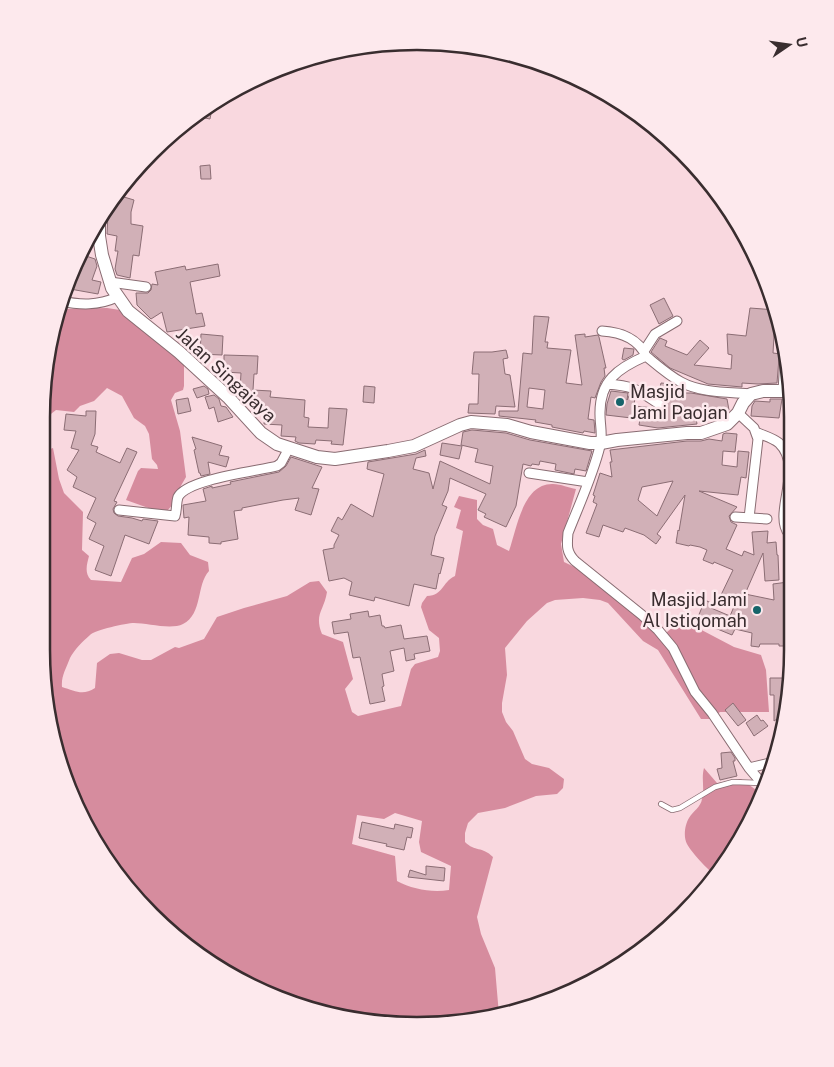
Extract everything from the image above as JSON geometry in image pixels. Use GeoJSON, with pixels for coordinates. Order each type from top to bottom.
{"type":"FeatureCollection","features":[{"type":"Feature","properties":{"kind":"street","name":"Jalan Singajaya"},"geometry":{"type":"LineString","coordinates":[[99,233],[102,255],[110,282],[117,297],[128,311],[179,352],[217,387],[261,434],[278,444],[317,457],[335,458],[414,446],[460,425],[471,422],[507,425],[576,441],[601,443],[701,432],[727,424],[738,413],[747,397],[751,394]]}},
{"type":"Feature","properties":{"kind":"street"},"geometry":{"type":"LineString","coordinates":[[110,282],[146,287]]}},
{"type":"Feature","properties":{"kind":"street"},"geometry":{"type":"LineString","coordinates":[[68,302],[91,305],[106,302],[117,297]]}},
{"type":"Feature","properties":{"kind":"street"},"geometry":{"type":"LineString","coordinates":[[678,321],[655,334],[645,353],[618,371],[607,384],[600,401],[601,443],[568,533],[567,548],[569,555],[618,595],[663,636],[673,648],[695,692],[759,781]]}},
{"type":"Feature","properties":{"kind":"street"},"geometry":{"type":"LineString","coordinates":[[602,331],[616,332],[628,336],[662,370],[681,382],[694,387],[751,394],[783,391]]}},
{"type":"Feature","properties":{"kind":"street"},"geometry":{"type":"LineString","coordinates":[[607,384],[629,386],[659,404]]}},
{"type":"Feature","properties":{"kind":"street"},"geometry":{"type":"LineString","coordinates":[[738,413],[758,434],[758,450],[749,518]]}},
{"type":"Feature","properties":{"kind":"street"},"geometry":{"type":"LineString","coordinates":[[758,434],[773,439],[784,450]]}},
{"type":"Feature","properties":{"kind":"street"},"geometry":{"type":"LineString","coordinates":[[119,510],[175,516],[178,498],[185,491],[216,478],[277,466],[281,463],[289,448]]}},
{"type":"Feature","properties":{"kind":"street"},"geometry":{"type":"LineString","coordinates":[[529,472],[588,482]]}},
{"type":"Feature","properties":{"kind":"street"},"geometry":{"type":"LineString","coordinates":[[735,517],[767,519]]}},
{"type":"Feature","properties":{"kind":"street"},"geometry":{"type":"LineString","coordinates":[[749,768],[766,764]]}},
{"type":"Feature","properties":{"kind":"lane"},"geometry":{"type":"LineString","coordinates":[[661,804],[672,810],[680,808],[715,787],[733,782],[758,785]]}},
{"type":"Feature","properties":{"kind":"shaded area"},"geometry":{"type":"Polygon","coordinates":[[[107,308],[120,310],[184,364],[183,390],[175,393],[171,400],[180,431],[186,477],[175,496],[174,503],[167,511],[154,510],[126,500],[141,468],[158,469],[152,459],[149,434],[145,426],[134,418],[122,396],[107,388],[94,401],[80,406],[74,412],[56,410],[50,415],[53,369],[66,309],[107,308]]]}},
{"type":"Feature","properties":{"kind":"shaded area"},"geometry":{"type":"Polygon","coordinates":[[[53,448],[59,479],[64,493],[83,512],[82,550],[89,556],[87,571],[91,580],[121,582],[132,558],[144,554],[161,542],[181,543],[190,555],[208,562],[209,571],[202,584],[197,607],[183,624],[166,626],[130,623],[111,627],[93,633],[76,649],[70,658],[63,676],[62,687],[79,692],[87,692],[95,688],[97,663],[110,654],[119,653],[142,660],[151,660],[175,647],[179,648],[204,639],[217,617],[287,596],[310,582],[319,581],[327,592],[319,617],[320,627],[322,634],[343,642],[353,679],[345,689],[352,712],[358,716],[401,706],[411,669],[415,664],[438,657],[440,651],[439,638],[429,630],[421,607],[427,596],[440,591],[455,576],[463,531],[456,528],[461,510],[454,507],[459,496],[477,500],[477,519],[483,525],[493,529],[497,545],[509,551],[523,508],[528,499],[543,486],[553,484],[576,489],[561,544],[564,562],[585,572],[658,634],[667,632],[678,623],[694,626],[734,647],[761,655],[766,670],[769,712],[720,712],[710,719],[701,719],[658,650],[643,641],[608,603],[583,598],[555,600],[547,603],[527,621],[505,648],[507,675],[502,712],[506,722],[513,731],[525,759],[532,764],[549,768],[564,779],[563,788],[557,794],[536,796],[505,808],[478,813],[468,823],[465,842],[472,847],[485,851],[493,857],[477,917],[481,934],[495,968],[498,1008],[465,1014],[417,1017],[369,1014],[345,1010],[299,998],[233,968],[175,926],[141,892],[112,854],[88,812],[69,768],[57,722],[53,698],[50,650],[50,449],[53,448]],[[395,813],[384,819],[357,815],[352,844],[395,856],[397,881],[429,891],[449,890],[451,866],[421,852],[419,842],[422,821],[395,813]]]}},
{"type":"Feature","properties":{"kind":"shaded area"},"geometry":{"type":"Polygon","coordinates":[[[704,768],[717,783],[741,779],[756,790],[735,834],[710,870],[692,852],[685,838],[688,821],[701,802],[704,768]]]}},
{"type":"Feature","properties":{"kind":"building"},"geometry":{"type":"Polygon","coordinates":[[[210,165],[211,179],[201,179],[200,166],[210,165]]]}},
{"type":"Feature","properties":{"kind":"building"},"geometry":{"type":"Polygon","coordinates":[[[124,196],[134,200],[131,224],[143,226],[139,256],[133,255],[130,278],[117,275],[115,269],[118,251],[115,251],[117,236],[107,234],[108,220],[124,196]]]}},
{"type":"Feature","properties":{"kind":"building"},"geometry":{"type":"Polygon","coordinates":[[[87,256],[95,259],[97,266],[92,280],[101,282],[98,294],[73,290],[87,256]]]}},
{"type":"Feature","properties":{"kind":"building"},"geometry":{"type":"Polygon","coordinates":[[[218,264],[220,276],[190,282],[196,314],[202,313],[205,326],[167,332],[162,312],[151,319],[137,305],[136,293],[148,293],[151,290],[152,284],[158,285],[155,272],[185,266],[186,270],[218,264]]]}},
{"type":"Feature","properties":{"kind":"building"},"geometry":{"type":"Polygon","coordinates":[[[664,298],[673,316],[659,324],[650,305],[664,298]]]}},
{"type":"Feature","properties":{"kind":"building"},"geometry":{"type":"Polygon","coordinates":[[[750,308],[768,309],[774,334],[773,353],[778,354],[779,358],[777,383],[742,383],[742,387],[708,384],[670,368],[651,352],[660,338],[667,341],[665,346],[687,355],[700,340],[709,348],[694,365],[731,369],[732,355],[728,354],[727,334],[746,336],[750,308]]]}},
{"type":"Feature","properties":{"kind":"building"},"geometry":{"type":"Polygon","coordinates":[[[534,316],[549,317],[545,342],[548,342],[547,348],[571,350],[566,383],[582,385],[575,335],[585,334],[585,337],[598,335],[606,368],[604,368],[605,376],[595,398],[591,397],[588,419],[594,420],[595,433],[584,431],[583,433],[552,427],[552,425],[535,422],[536,420],[499,416],[499,411],[518,411],[523,353],[532,354],[534,316]],[[529,388],[527,407],[543,409],[545,390],[529,388]]]}},
{"type":"Feature","properties":{"kind":"building"},"geometry":{"type":"Polygon","coordinates":[[[201,334],[223,336],[222,355],[200,354],[201,334]]]}},
{"type":"Feature","properties":{"kind":"building"},"geometry":{"type":"Polygon","coordinates":[[[624,348],[634,349],[633,355],[624,360],[622,359],[624,348]]]}},
{"type":"Feature","properties":{"kind":"building"},"geometry":{"type":"Polygon","coordinates":[[[506,350],[508,358],[503,359],[505,374],[510,375],[515,407],[496,406],[495,414],[468,413],[469,404],[478,404],[479,374],[472,374],[474,352],[506,350]]]}},
{"type":"Feature","properties":{"kind":"building"},"geometry":{"type":"Polygon","coordinates":[[[224,355],[258,356],[257,374],[254,374],[253,390],[271,391],[270,397],[305,400],[304,417],[309,418],[308,427],[328,428],[329,408],[347,409],[343,445],[331,444],[332,441],[316,440],[315,444],[299,443],[295,441],[296,437],[281,436],[282,425],[264,424],[265,409],[258,409],[258,400],[242,399],[242,389],[240,389],[241,373],[224,372],[224,355]]]}},
{"type":"Feature","properties":{"kind":"building"},"geometry":{"type":"Polygon","coordinates":[[[661,383],[672,384],[675,386],[675,391],[683,390],[685,393],[727,399],[729,410],[724,416],[696,418],[697,424],[658,428],[639,425],[640,419],[606,415],[611,391],[628,393],[627,400],[630,394],[635,396],[634,406],[662,409],[665,404],[658,396],[661,383]]]}},
{"type":"Feature","properties":{"kind":"building"},"geometry":{"type":"Polygon","coordinates":[[[204,386],[208,389],[209,394],[197,398],[193,389],[204,386]]]}},
{"type":"Feature","properties":{"kind":"building"},"geometry":{"type":"Polygon","coordinates":[[[364,386],[375,387],[374,403],[363,402],[364,386]]]}},
{"type":"Feature","properties":{"kind":"building"},"geometry":{"type":"Polygon","coordinates":[[[214,395],[219,399],[221,406],[226,407],[233,417],[218,422],[214,407],[209,409],[205,397],[214,395]]]}},
{"type":"Feature","properties":{"kind":"building"},"geometry":{"type":"Polygon","coordinates":[[[188,398],[191,411],[178,414],[176,400],[188,398]]]}},
{"type":"Feature","properties":{"kind":"building"},"geometry":{"type":"Polygon","coordinates":[[[770,399],[782,399],[779,418],[751,416],[752,406],[755,401],[770,402],[770,399]]]}},
{"type":"Feature","properties":{"kind":"building"},"geometry":{"type":"Polygon","coordinates":[[[86,411],[96,411],[95,434],[91,445],[98,447],[96,452],[120,463],[127,448],[137,452],[114,501],[117,502],[113,509],[114,513],[118,516],[142,521],[143,519],[158,521],[149,544],[125,535],[111,576],[95,570],[104,546],[89,539],[96,523],[87,518],[96,498],[73,487],[77,477],[67,470],[79,450],[71,448],[76,431],[64,430],[66,414],[86,416],[86,411]]]}},
{"type":"Feature","properties":{"kind":"building"},"geometry":{"type":"Polygon","coordinates":[[[472,430],[506,433],[530,440],[592,451],[586,471],[575,469],[574,474],[555,470],[556,464],[540,461],[539,465],[523,464],[516,506],[506,527],[484,517],[486,514],[478,510],[486,494],[450,478],[448,491],[442,505],[447,507],[435,536],[431,555],[444,558],[436,589],[414,584],[409,606],[375,597],[374,601],[349,595],[352,582],[344,578],[329,581],[323,550],[334,548],[339,535],[331,531],[338,517],[342,520],[351,504],[373,517],[384,474],[367,469],[368,462],[416,454],[425,450],[426,456],[416,458],[413,469],[429,473],[433,489],[440,461],[490,484],[493,466],[475,462],[478,449],[461,445],[463,432],[472,430]]]}},
{"type":"Feature","properties":{"kind":"building"},"geometry":{"type":"Polygon","coordinates":[[[723,434],[737,434],[735,452],[723,451],[722,465],[737,467],[738,451],[749,452],[746,478],[741,477],[738,495],[699,491],[737,507],[729,516],[731,522],[737,525],[726,549],[742,556],[744,551],[754,555],[752,532],[768,531],[767,543],[776,542],[779,580],[765,581],[763,553],[745,594],[774,600],[773,584],[784,583],[784,646],[779,646],[779,644],[760,644],[759,647],[751,646],[752,633],[735,629],[732,635],[715,628],[717,625],[698,617],[705,600],[713,604],[711,608],[730,616],[736,602],[721,595],[733,570],[714,562],[713,564],[703,560],[707,550],[676,543],[685,495],[657,534],[661,537],[656,544],[644,535],[625,528],[623,532],[603,525],[599,537],[586,533],[597,504],[593,502],[595,496],[593,495],[600,473],[612,477],[610,450],[709,439],[722,441],[723,434]],[[673,481],[642,487],[638,500],[657,516],[673,481]]]}},
{"type":"Feature","properties":{"kind":"building"},"geometry":{"type":"Polygon","coordinates":[[[192,437],[222,446],[219,455],[229,457],[226,467],[208,462],[210,474],[201,476],[192,437]]]}},
{"type":"Feature","properties":{"kind":"building"},"geometry":{"type":"Polygon","coordinates":[[[442,443],[462,446],[459,459],[440,455],[442,443]]]}},
{"type":"Feature","properties":{"kind":"building"},"geometry":{"type":"Polygon","coordinates":[[[291,457],[322,467],[312,488],[319,489],[311,515],[295,510],[299,498],[283,500],[234,511],[238,539],[221,542],[221,544],[209,543],[209,537],[188,535],[189,517],[184,518],[183,505],[206,501],[203,489],[279,472],[286,466],[291,457]]]}},
{"type":"Feature","properties":{"kind":"building"},"geometry":{"type":"Polygon","coordinates":[[[368,611],[369,617],[380,615],[382,626],[385,628],[401,625],[404,639],[427,636],[430,651],[414,654],[415,659],[406,661],[404,648],[390,651],[394,671],[382,674],[385,701],[370,704],[360,657],[353,658],[348,632],[334,634],[332,622],[351,619],[350,614],[368,611]]]}},
{"type":"Feature","properties":{"kind":"building"},"geometry":{"type":"Polygon","coordinates":[[[770,678],[783,678],[777,722],[777,719],[774,721],[774,695],[770,695],[770,678]]]}},
{"type":"Feature","properties":{"kind":"building"},"geometry":{"type":"Polygon","coordinates":[[[733,703],[746,720],[738,726],[725,710],[733,703]]]}},
{"type":"Feature","properties":{"kind":"building"},"geometry":{"type":"Polygon","coordinates":[[[757,715],[768,726],[754,736],[746,723],[757,715]]]}},
{"type":"Feature","properties":{"kind":"building"},"geometry":{"type":"Polygon","coordinates":[[[731,752],[735,758],[735,761],[733,761],[737,776],[720,780],[717,769],[722,768],[721,753],[731,752]]]}},
{"type":"Feature","properties":{"kind":"building"},"geometry":{"type":"Polygon","coordinates":[[[362,822],[394,829],[395,824],[413,828],[411,838],[407,837],[404,850],[359,838],[362,822]]]}},
{"type":"Feature","properties":{"kind":"building"},"geometry":{"type":"Polygon","coordinates":[[[426,866],[445,868],[444,881],[408,877],[410,870],[426,875],[426,866]]]}},
{"type":"Feature","properties":{"kind":"place","name":"Masjid Jami Paojan"},"geometry":{"type":"Point","coordinates":[620,402]}},
{"type":"Feature","properties":{"kind":"place","name":"Masjid Jami Al Istiqomah"},"geometry":{"type":"Point","coordinates":[757,610]}}]}
